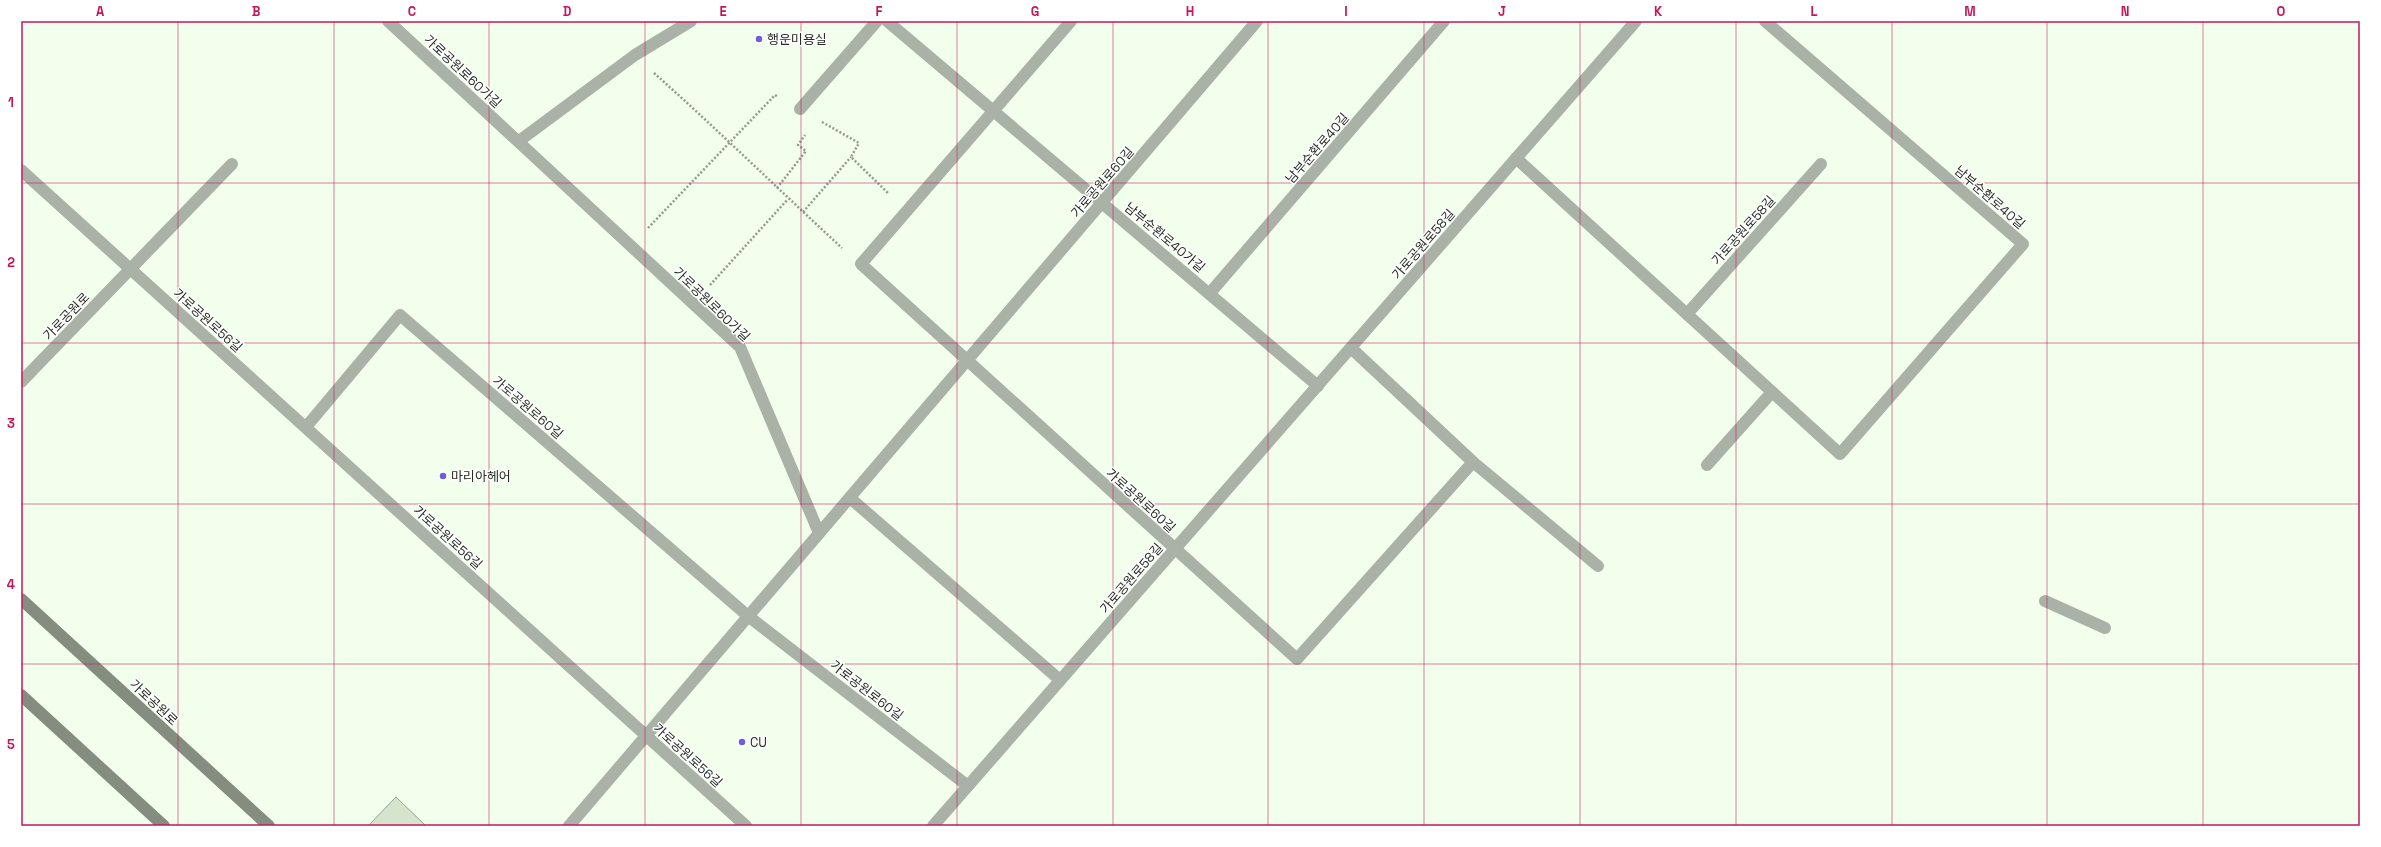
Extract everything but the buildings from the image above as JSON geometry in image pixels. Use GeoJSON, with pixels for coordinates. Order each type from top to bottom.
{"type":"FeatureCollection","features":[{"type":"Feature","properties":{"kind":"main road","name":"가로공원로"},"geometry":{"type":"LineString","coordinates":[[21,598],[269,826]]}},
{"type":"Feature","properties":{"kind":"main road"},"geometry":{"type":"LineString","coordinates":[[21,695],[164,826]]}},
{"type":"Feature","properties":{"kind":"street","name":"가로공원로60가길"},"geometry":{"type":"LineString","coordinates":[[388,21],[519,141],[740,348],[819,533]]}},
{"type":"Feature","properties":{"kind":"street"},"geometry":{"type":"LineString","coordinates":[[519,141],[635,55],[691,21]]}},
{"type":"Feature","properties":{"kind":"street"},"geometry":{"type":"LineString","coordinates":[[800,109],[877,21]]}},
{"type":"Feature","properties":{"kind":"street"},"geometry":{"type":"LineString","coordinates":[[860,264],[1071,21]]}},
{"type":"Feature","properties":{"kind":"street","name":"가로공원로60길"},"geometry":{"type":"LineString","coordinates":[[569,826],[1257,21]]}},
{"type":"Feature","properties":{"kind":"street","name":"남부순환로40길"},"geometry":{"type":"LineString","coordinates":[[1210,293],[1444,21]]}},
{"type":"Feature","properties":{"kind":"street","name":"가로공원로58길"},"geometry":{"type":"LineString","coordinates":[[933,826],[1636,21]]}},
{"type":"Feature","properties":{"kind":"street","name":"남부순환로40길"},"geometry":{"type":"LineString","coordinates":[[1765,21],[2023,244],[1840,454],[1772,392]]}},
{"type":"Feature","properties":{"kind":"street","name":"남부순환로40가길"},"geometry":{"type":"LineString","coordinates":[[890,22],[1318,386]]}},
{"type":"Feature","properties":{"kind":"street"},"geometry":{"type":"LineString","coordinates":[[1516,158],[1772,392],[1707,465]]}},
{"type":"Feature","properties":{"kind":"street"},"geometry":{"type":"LineString","coordinates":[[131,269],[232,164]]}},
{"type":"Feature","properties":{"kind":"street","name":"가로공원로58길"},"geometry":{"type":"LineString","coordinates":[[1687,314],[1821,164]]}},
{"type":"Feature","properties":{"kind":"street","name":"가로공원로56길"},"geometry":{"type":"LineString","coordinates":[[21,170],[746,826]]}},
{"type":"Feature","properties":{"kind":"street","name":"가로공원로60길"},"geometry":{"type":"LineString","coordinates":[[860,264],[1297,659],[1473,462]]}},
{"type":"Feature","properties":{"kind":"street","name":"가로공원로"},"geometry":{"type":"LineString","coordinates":[[21,382],[131,269]]}},
{"type":"Feature","properties":{"kind":"street","name":"가로공원로60길"},"geometry":{"type":"LineString","coordinates":[[306,427],[400,315],[748,616],[968,786]]}},
{"type":"Feature","properties":{"kind":"street"},"geometry":{"type":"LineString","coordinates":[[1351,348],[1473,462],[1598,566]]}},
{"type":"Feature","properties":{"kind":"street"},"geometry":{"type":"LineString","coordinates":[[850,498],[1060,680]]}},
{"type":"Feature","properties":{"kind":"street"},"geometry":{"type":"LineString","coordinates":[[2045,601],[2104,628]]}},
{"type":"Feature","properties":{"kind":"path"},"geometry":{"type":"LineString","coordinates":[[635,55],[731,141],[777,188],[860,264]]}},
{"type":"Feature","properties":{"kind":"path"},"geometry":{"type":"LineString","coordinates":[[632,246],[775,95],[859,143],[851,157],[803,212]]}},
{"type":"Feature","properties":{"kind":"path"},"geometry":{"type":"LineString","coordinates":[[777,188],[806,151],[798,145],[816,118]]}},
{"type":"Feature","properties":{"kind":"path"},"geometry":{"type":"LineString","coordinates":[[851,157],[907,211]]}},
{"type":"Feature","properties":{"kind":"path"},"geometry":{"type":"LineString","coordinates":[[694,304],[788,198]]}},
{"type":"Feature","properties":{"kind":"place","name":"행운미용실"},"geometry":{"type":"Point","coordinates":[759,39]}},
{"type":"Feature","properties":{"kind":"place","name":"마리아헤어"},"geometry":{"type":"Point","coordinates":[443,476]}},
{"type":"Feature","properties":{"kind":"place","name":"CU"},"geometry":{"type":"Point","coordinates":[742,742]}}]}
